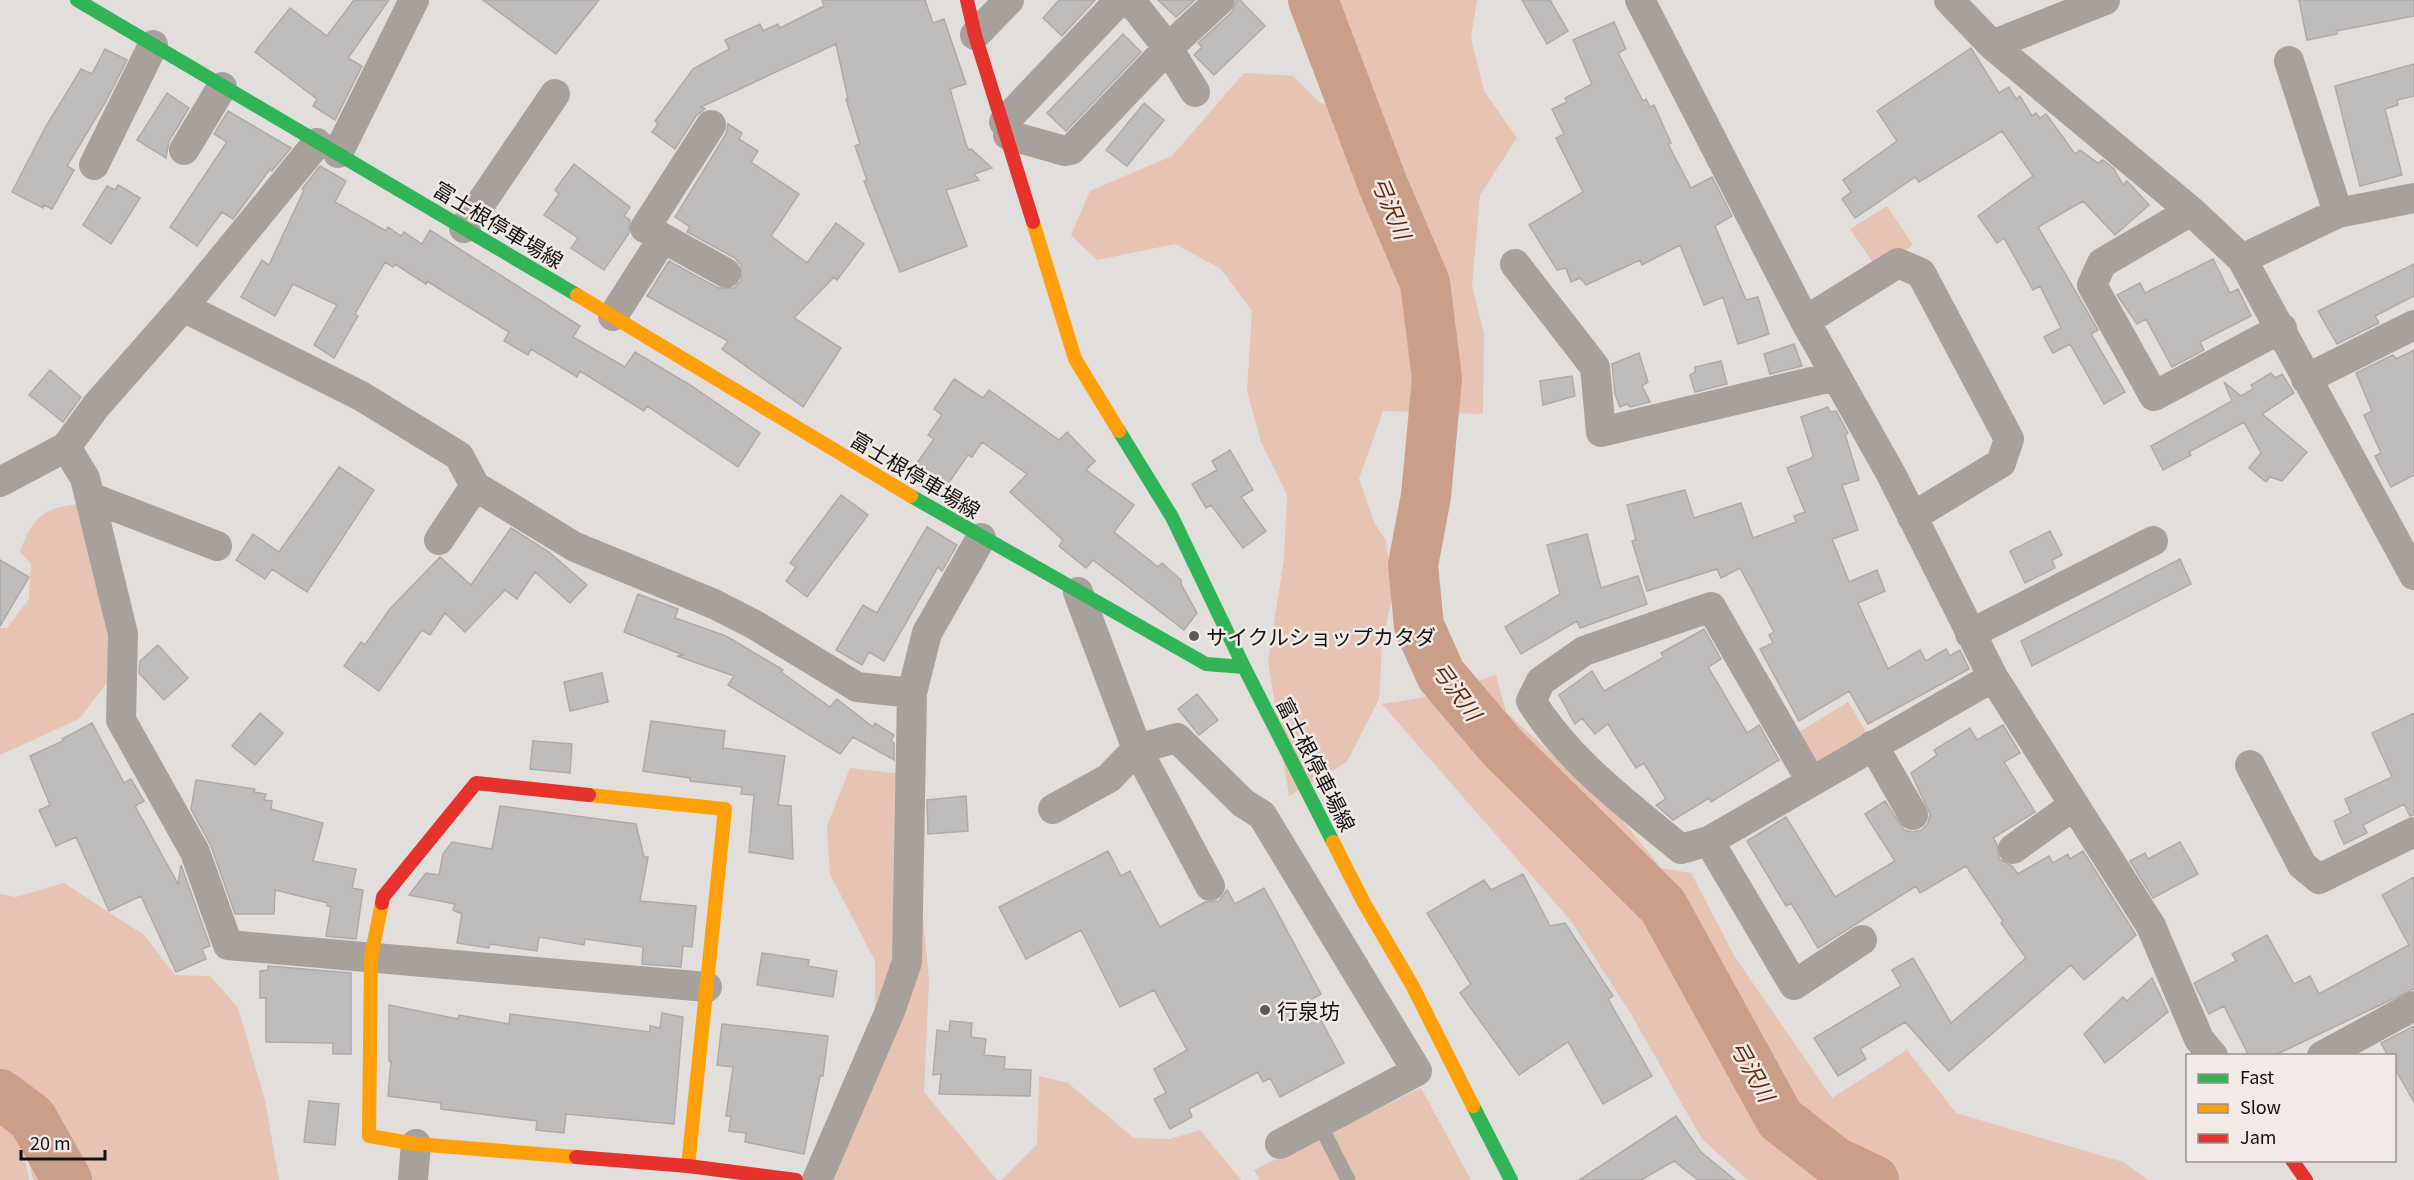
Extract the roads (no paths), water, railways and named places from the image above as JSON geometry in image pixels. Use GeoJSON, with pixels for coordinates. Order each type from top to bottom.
{"type":"FeatureCollection","features":[{"type":"Feature","properties":{"kind":"street","name":"富士根停車場線"},"geometry":{"type":"LineString","coordinates":[[77,0],[613,316],[981,538],[1206,664],[1244,667],[1364,903],[1412,985],[1511,1180]]}},
{"type":"Feature","properties":{"kind":"street"},"geometry":{"type":"LineString","coordinates":[[0,482],[66,447],[96,406],[327,148],[414,0]]}},
{"type":"Feature","properties":{"kind":"street"},"geometry":{"type":"LineString","coordinates":[[967,0],[975,35],[1006,129],[1075,359],[1172,517],[1244,667]]}},
{"type":"Feature","properties":{"kind":"street"},"geometry":{"type":"LineString","coordinates":[[975,35],[1009,0]]}},
{"type":"Feature","properties":{"kind":"street"},"geometry":{"type":"LineString","coordinates":[[1006,129],[1120,0]]}},
{"type":"Feature","properties":{"kind":"street"},"geometry":{"type":"LineString","coordinates":[[1130,0],[1168,48],[1195,92]]}},
{"type":"Feature","properties":{"kind":"street"},"geometry":{"type":"LineString","coordinates":[[1006,129],[1065,151],[1071,150],[1168,48],[1220,0]]}},
{"type":"Feature","properties":{"kind":"street"},"geometry":{"type":"LineString","coordinates":[[1640,0],[1805,321],[1912,517],[1993,677],[2151,926],[2199,1038],[2211,1054]]}},
{"type":"Feature","properties":{"kind":"street"},"geometry":{"type":"LineString","coordinates":[[1949,0],[1992,45],[2191,211],[2242,259],[2282,328],[2306,379],[2414,574]]}},
{"type":"Feature","properties":{"kind":"street"},"geometry":{"type":"LineString","coordinates":[[1992,45],[2105,0]]}},
{"type":"Feature","properties":{"kind":"street"},"geometry":{"type":"LineString","coordinates":[[94,165],[153,45]]}},
{"type":"Feature","properties":{"kind":"street"},"geometry":{"type":"LineString","coordinates":[[2289,62],[2338,213]]}},
{"type":"Feature","properties":{"kind":"street"},"geometry":{"type":"LineString","coordinates":[[184,150],[222,87]]}},
{"type":"Feature","properties":{"kind":"street"},"geometry":{"type":"LineString","coordinates":[[464,228],[555,94]]}},
{"type":"Feature","properties":{"kind":"street"},"geometry":{"type":"LineString","coordinates":[[711,124],[645,228],[726,273]]}},
{"type":"Feature","properties":{"kind":"street"},"geometry":{"type":"LineString","coordinates":[[2242,259],[2338,213],[2414,198]]}},
{"type":"Feature","properties":{"kind":"street"},"geometry":{"type":"LineString","coordinates":[[2191,211],[2102,263],[2092,285],[2154,396],[2282,328]]}},
{"type":"Feature","properties":{"kind":"street"},"geometry":{"type":"LineString","coordinates":[[613,316],[663,238]]}},
{"type":"Feature","properties":{"kind":"street"},"geometry":{"type":"LineString","coordinates":[[1805,321],[1898,263],[1921,273],[2009,439],[2001,464],[1912,517]]}},
{"type":"Feature","properties":{"kind":"street"},"geometry":{"type":"LineString","coordinates":[[1515,264],[1595,368],[1601,432],[1836,375]]}},
{"type":"Feature","properties":{"kind":"street"},"geometry":{"type":"LineString","coordinates":[[183,307],[360,396],[459,456],[475,486],[575,547],[714,604],[755,625],[857,687],[912,693]]}},
{"type":"Feature","properties":{"kind":"street"},"geometry":{"type":"LineString","coordinates":[[2306,379],[2414,326]]}},
{"type":"Feature","properties":{"kind":"street"},"geometry":{"type":"LineString","coordinates":[[66,447],[85,478],[123,634],[121,720],[195,852],[228,945],[706,987]]}},
{"type":"Feature","properties":{"kind":"street"},"geometry":{"type":"LineString","coordinates":[[439,540],[475,486]]}},
{"type":"Feature","properties":{"kind":"street"},"geometry":{"type":"LineString","coordinates":[[90,497],[217,546]]}},
{"type":"Feature","properties":{"kind":"street"},"geometry":{"type":"LineString","coordinates":[[817,1180],[890,1011],[907,962],[912,693],[927,633],[981,538]]}},
{"type":"Feature","properties":{"kind":"street"},"geometry":{"type":"LineString","coordinates":[[1970,634],[2152,541]]}},
{"type":"Feature","properties":{"kind":"street"},"geometry":{"type":"LineString","coordinates":[[1078,592],[1137,750],[1210,886]]}},
{"type":"Feature","properties":{"kind":"street"},"geometry":{"type":"LineString","coordinates":[[1811,781],[1711,607],[1584,651],[1541,681],[1531,702],[1562,745],[1598,780],[1682,849],[1709,841],[1993,677]]}},
{"type":"Feature","properties":{"kind":"street"},"geometry":{"type":"LineString","coordinates":[[1053,809],[1109,778],[1137,750],[1177,738],[1243,803],[1262,815],[1417,1071],[1280,1144]]}},
{"type":"Feature","properties":{"kind":"street"},"geometry":{"type":"LineString","coordinates":[[1873,745],[1913,815]]}},
{"type":"Feature","properties":{"kind":"street"},"geometry":{"type":"LineString","coordinates":[[2250,765],[2302,865],[2319,879],[2414,832]]}},
{"type":"Feature","properties":{"kind":"street"},"geometry":{"type":"LineString","coordinates":[[688,1166],[725,809],[476,783],[383,897],[371,957],[369,1136],[416,1144],[688,1166],[796,1180]]}},
{"type":"Feature","properties":{"kind":"street"},"geometry":{"type":"LineString","coordinates":[[2013,849],[2074,805]]}},
{"type":"Feature","properties":{"kind":"street"},"geometry":{"type":"LineString","coordinates":[[1709,841],[1794,985],[1862,939]]}},
{"type":"Feature","properties":{"kind":"street"},"geometry":{"type":"LineString","coordinates":[[2326,1054],[2414,1006]]}},
{"type":"Feature","properties":{"kind":"street"},"geometry":{"type":"LineString","coordinates":[[413,1180],[416,1144]]}},
{"type":"Feature","properties":{"kind":"street"},"geometry":{"type":"LineString","coordinates":[[2293,1162],[2306,1180]]}},
{"type":"Feature","properties":{"kind":"lane"},"geometry":{"type":"LineString","coordinates":[[1319,1123],[1348,1180]]}},
{"type":"Feature","properties":{"kind":"waterway","name":"弓沢川"},"geometry":{"type":"LineString","coordinates":[[1313,0],[1383,185],[1425,283],[1437,378],[1426,496],[1413,565],[1419,626],[1441,675],[1502,747],[1663,906],[1780,1119],[1834,1161],[1874,1180]]}},
{"type":"Feature","properties":{"kind":"waterway"},"geometry":{"type":"LineString","coordinates":[[0,1094],[32,1118],[67,1180]]}},
{"type":"Feature","properties":{"kind":"place","name":"サイクルショップカタダ"},"geometry":{"type":"Point","coordinates":[1194,636]}},
{"type":"Feature","properties":{"kind":"place","name":"行泉坊"},"geometry":{"type":"Point","coordinates":[1265,1010]}}]}
